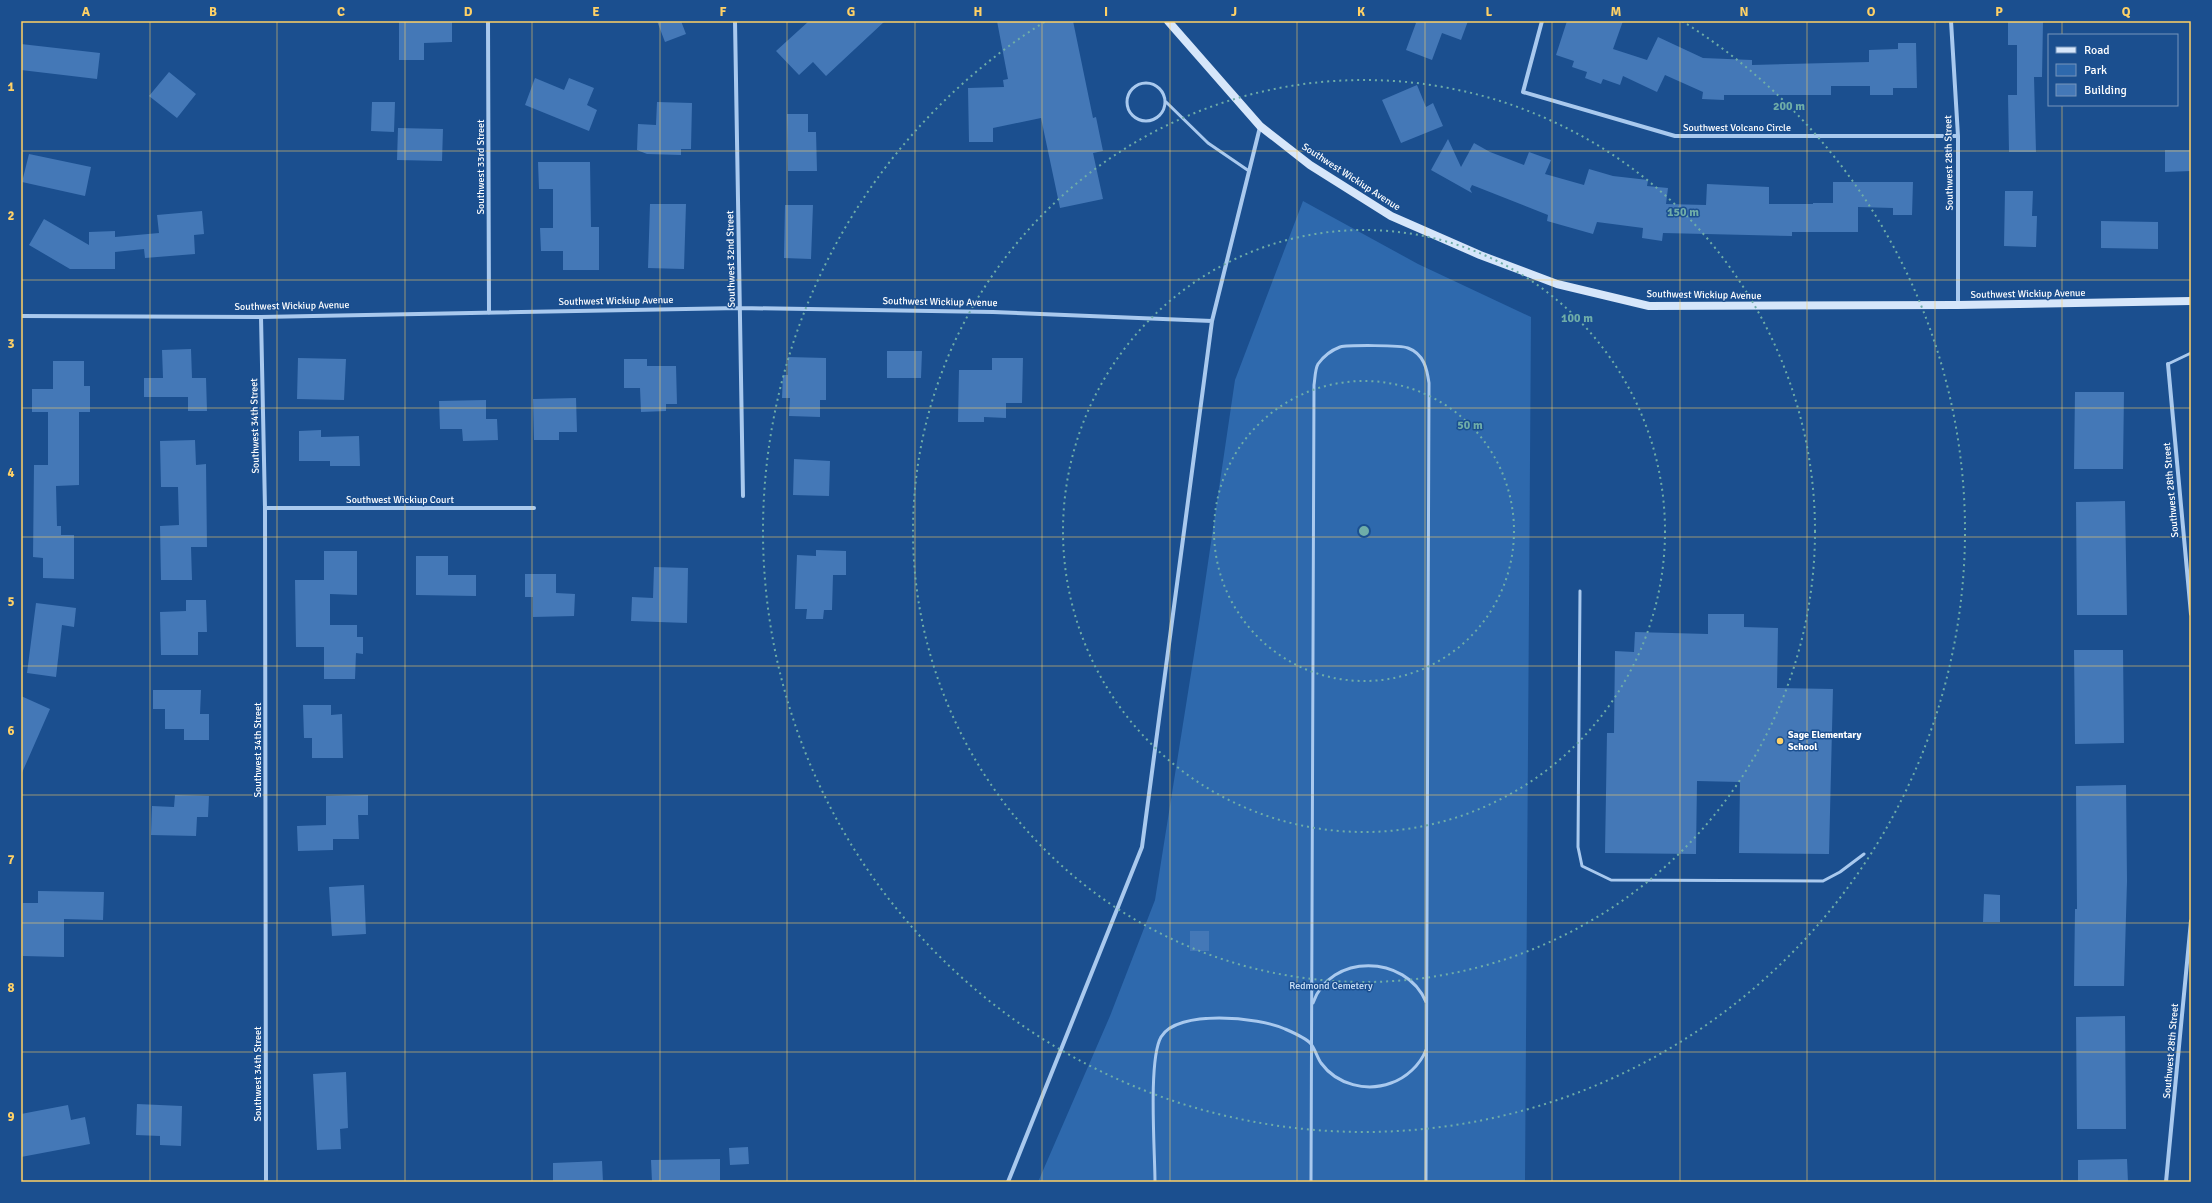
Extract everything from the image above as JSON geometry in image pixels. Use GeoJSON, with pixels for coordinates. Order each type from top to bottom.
{"type":"FeatureCollection","features":[{"type":"Feature","properties":{"kind":"street","name":"Southwest 33rd Street"},"geometry":{"type":"LineString","coordinates":[[488,21],[489,313]]}},
{"type":"Feature","properties":{"kind":"street","name":"Southwest 32nd Street"},"geometry":{"type":"LineString","coordinates":[[735,21],[743,496]]}},
{"type":"Feature","properties":{"kind":"street","name":"Southwest Wickiup Avenue"},"geometry":{"type":"LineString","coordinates":[[1168,21],[1260,126],[1310,165],[1391,216],[1480,255],[1557,284],[1649,306],[1958,305],[2191,301]]}},
{"type":"Feature","properties":{"kind":"street","name":"Southwest Volcano Circle"},"geometry":{"type":"LineString","coordinates":[[1542,21],[1523,92],[1675,136],[1958,136]]}},
{"type":"Feature","properties":{"kind":"street","name":"Southwest 28th Street"},"geometry":{"type":"LineString","coordinates":[[1951,21],[1958,136],[1958,305]]}},
{"type":"Feature","properties":{"kind":"street"},"geometry":{"type":"LineString","coordinates":[[1008,1182],[1142,847],[1212,321],[1260,126]]}},
{"type":"Feature","properties":{"kind":"street","name":"Southwest Wickiup Avenue"},"geometry":{"type":"LineString","coordinates":[[21,316],[261,317],[740,308],[993,312],[1212,321]]}},
{"type":"Feature","properties":{"kind":"street","name":"Southwest 34th Street"},"geometry":{"type":"LineString","coordinates":[[261,317],[265,508],[266,1182]]}},
{"type":"Feature","properties":{"kind":"street","name":"Southwest 28th Street"},"geometry":{"type":"LineString","coordinates":[[2168,364],[2191,614]]}},
{"type":"Feature","properties":{"kind":"street","name":"Southwest Wickiup Court"},"geometry":{"type":"LineString","coordinates":[[265,508],[534,508]]}},
{"type":"Feature","properties":{"kind":"street","name":"Southwest 28th Street"},"geometry":{"type":"LineString","coordinates":[[2166,1182],[2191,922]]}},
{"type":"Feature","properties":{"kind":"lane"},"geometry":{"type":"LineString","coordinates":[[1165,101],[1162,113],[1158,117],[1146,121],[1134,117],[1128,107],[1127,100],[1132,88],[1144,83],[1156,85],[1163,92],[1165,101],[1208,143],[1249,171]]}},
{"type":"Feature","properties":{"kind":"lane"},"geometry":{"type":"LineString","coordinates":[[1311,1182],[1314,385],[1317,365],[1328,354],[1341,347],[1374,346],[1408,348],[1419,356],[1427,365],[1429,383],[1426,1182]]}},
{"type":"Feature","properties":{"kind":"lane"},"geometry":{"type":"LineString","coordinates":[[2168,364],[2191,353]]}},
{"type":"Feature","properties":{"kind":"lane"},"geometry":{"type":"LineString","coordinates":[[1580,591],[1578,847],[1582,866],[1611,880],[1823,881],[1840,872],[1864,854]]}},
{"type":"Feature","properties":{"kind":"lane"},"geometry":{"type":"LineString","coordinates":[[1312,1007],[1322,987],[1343,970],[1370,965],[1390,969],[1408,978],[1418,988],[1427,1006]]}},
{"type":"Feature","properties":{"kind":"lane"},"geometry":{"type":"LineString","coordinates":[[1155,1182],[1154,1057],[1161,1036],[1174,1025],[1196,1019],[1222,1018],[1263,1022],[1285,1028],[1311,1044],[1321,1064],[1331,1074],[1342,1081],[1369,1087],[1383,1086],[1408,1074],[1417,1065],[1427,1047]]}},
{"type":"Feature","properties":{"kind":"green space","name":"Redmond Cemetery"},"geometry":{"type":"Polygon","coordinates":[[[1303,201],[1418,264],[1531,317],[1525,1182],[1038,1182],[1110,1016],[1155,900],[1200,617],[1235,380],[1303,201]]]}},
{"type":"Feature","properties":{"kind":"building"},"geometry":{"type":"Polygon","coordinates":[[[399,21],[452,21],[452,42],[424,43],[424,60],[399,60],[399,21]]]}},
{"type":"Feature","properties":{"kind":"building"},"geometry":{"type":"Polygon","coordinates":[[[657,21],[681,21],[686,34],[665,42],[657,21]]]}},
{"type":"Feature","properties":{"kind":"building"},"geometry":{"type":"Polygon","coordinates":[[[809,21],[885,21],[826,76],[813,62],[799,75],[776,51],[809,21]]]}},
{"type":"Feature","properties":{"kind":"building"},"geometry":{"type":"Polygon","coordinates":[[[997,21],[1073,21],[1093,118],[1096,117],[1103,151],[1093,153],[1103,199],[1060,208],[1041,118],[993,128],[993,142],[969,142],[968,88],[1004,87],[1003,80],[1008,79],[997,21]]]}},
{"type":"Feature","properties":{"kind":"building"},"geometry":{"type":"Polygon","coordinates":[[[1414,21],[1468,21],[1461,40],[1442,33],[1432,60],[1406,50],[1416,23],[1414,21]]]}},
{"type":"Feature","properties":{"kind":"building"},"geometry":{"type":"Polygon","coordinates":[[[1567,21],[1623,21],[1613,49],[1647,60],[1658,37],[1703,58],[1752,60],[1752,65],[1869,62],[1869,50],[1898,49],[1898,43],[1916,43],[1917,88],[1893,88],[1893,95],[1870,95],[1870,86],[1831,86],[1831,95],[1724,95],[1724,100],[1702,99],[1703,92],[1665,75],[1657,92],[1623,76],[1620,85],[1603,79],[1601,84],[1585,78],[1587,72],[1572,67],[1574,61],[1556,55],[1567,21]]]}},
{"type":"Feature","properties":{"kind":"building"},"geometry":{"type":"Polygon","coordinates":[[[2008,22],[2043,22],[2042,77],[2034,77],[2036,152],[2009,152],[2008,95],[2017,95],[2017,45],[2008,45],[2008,22]]]}},
{"type":"Feature","properties":{"kind":"building"},"geometry":{"type":"Polygon","coordinates":[[[21,44],[100,53],[97,79],[21,70],[21,44]]]}},
{"type":"Feature","properties":{"kind":"building"},"geometry":{"type":"Polygon","coordinates":[[[169,72],[196,94],[177,118],[149,96],[169,72]]]}},
{"type":"Feature","properties":{"kind":"building"},"geometry":{"type":"Polygon","coordinates":[[[535,78],[564,90],[569,78],[594,88],[587,105],[597,110],[589,131],[525,105],[535,78]]]}},
{"type":"Feature","properties":{"kind":"building"},"geometry":{"type":"Polygon","coordinates":[[[1417,85],[1426,107],[1433,103],[1443,126],[1401,143],[1382,100],[1417,85]]]}},
{"type":"Feature","properties":{"kind":"building"},"geometry":{"type":"Polygon","coordinates":[[[372,102],[395,102],[394,132],[371,131],[372,102]]]}},
{"type":"Feature","properties":{"kind":"building"},"geometry":{"type":"Polygon","coordinates":[[[657,102],[692,103],[691,149],[681,149],[681,155],[647,154],[637,150],[638,124],[656,125],[657,102]]]}},
{"type":"Feature","properties":{"kind":"building"},"geometry":{"type":"Polygon","coordinates":[[[787,114],[808,114],[808,132],[816,132],[817,171],[788,171],[787,114]]]}},
{"type":"Feature","properties":{"kind":"building"},"geometry":{"type":"Polygon","coordinates":[[[398,128],[443,129],[442,161],[397,160],[398,128]]]}},
{"type":"Feature","properties":{"kind":"building"},"geometry":{"type":"Polygon","coordinates":[[[1448,139],[1461,167],[1474,143],[1490,152],[1524,165],[1529,152],[1551,160],[1545,174],[1584,185],[1589,169],[1613,176],[1648,180],[1647,186],[1668,188],[1666,204],[1706,205],[1707,184],[1769,187],[1769,204],[1813,204],[1833,203],[1833,182],[1913,182],[1912,215],[1893,215],[1893,208],[1858,207],[1858,232],[1792,232],[1792,236],[1663,233],[1662,241],[1642,238],[1643,228],[1597,222],[1593,234],[1547,221],[1548,215],[1472,185],[1470,189],[1472,193],[1431,170],[1448,139]]]}},
{"type":"Feature","properties":{"kind":"building"},"geometry":{"type":"Polygon","coordinates":[[[2165,150],[2191,150],[2191,171],[2165,172],[2165,150]]]}},
{"type":"Feature","properties":{"kind":"building"},"geometry":{"type":"Polygon","coordinates":[[[29,154],[91,167],[85,196],[22,182],[29,154]]]}},
{"type":"Feature","properties":{"kind":"building"},"geometry":{"type":"Polygon","coordinates":[[[538,162],[590,162],[591,227],[599,227],[599,270],[563,270],[563,251],[541,251],[540,228],[553,228],[553,189],[539,189],[538,162]]]}},
{"type":"Feature","properties":{"kind":"building"},"geometry":{"type":"Polygon","coordinates":[[[2005,191],[2033,191],[2032,216],[2037,216],[2036,247],[2004,246],[2005,191]]]}},
{"type":"Feature","properties":{"kind":"building"},"geometry":{"type":"Polygon","coordinates":[[[650,204],[686,204],[684,269],[648,268],[650,204]]]}},
{"type":"Feature","properties":{"kind":"building"},"geometry":{"type":"Polygon","coordinates":[[[785,205],[813,205],[811,259],[784,258],[785,205]]]}},
{"type":"Feature","properties":{"kind":"building"},"geometry":{"type":"Polygon","coordinates":[[[202,211],[204,234],[194,235],[195,254],[145,258],[144,249],[115,252],[115,269],[70,269],[29,245],[44,219],[89,245],[89,232],[115,231],[115,237],[159,233],[157,215],[202,211]]]}},
{"type":"Feature","properties":{"kind":"building"},"geometry":{"type":"Polygon","coordinates":[[[2101,221],[2158,222],[2158,249],[2101,248],[2101,221]]]}},
{"type":"Feature","properties":{"kind":"building"},"geometry":{"type":"Polygon","coordinates":[[[191,349],[192,378],[206,378],[207,411],[188,411],[188,397],[144,397],[144,378],[163,378],[162,350],[191,349]]]}},
{"type":"Feature","properties":{"kind":"building"},"geometry":{"type":"Polygon","coordinates":[[[887,351],[922,351],[921,378],[887,378],[887,351]]]}},
{"type":"Feature","properties":{"kind":"building"},"geometry":{"type":"Polygon","coordinates":[[[788,357],[826,358],[826,400],[820,400],[820,417],[789,416],[790,398],[782,398],[783,375],[788,375],[788,357]]]}},
{"type":"Feature","properties":{"kind":"building"},"geometry":{"type":"Polygon","coordinates":[[[298,358],[346,359],[344,400],[297,399],[298,358]]]}},
{"type":"Feature","properties":{"kind":"building"},"geometry":{"type":"Polygon","coordinates":[[[992,358],[1023,358],[1022,403],[1006,403],[1006,418],[984,417],[984,422],[958,422],[959,370],[992,370],[992,358]]]}},
{"type":"Feature","properties":{"kind":"building"},"geometry":{"type":"Polygon","coordinates":[[[624,359],[647,359],[647,366],[676,366],[677,404],[666,404],[666,411],[641,412],[640,388],[624,388],[624,359]]]}},
{"type":"Feature","properties":{"kind":"building"},"geometry":{"type":"Polygon","coordinates":[[[53,361],[84,361],[84,386],[90,386],[90,412],[79,412],[79,485],[56,486],[57,526],[61,526],[61,535],[74,535],[74,579],[43,578],[43,558],[33,557],[34,465],[48,465],[48,412],[32,412],[32,389],[53,389],[53,361]]]}},
{"type":"Feature","properties":{"kind":"building"},"geometry":{"type":"Polygon","coordinates":[[[2075,392],[2124,392],[2123,469],[2074,469],[2075,392]]]}},
{"type":"Feature","properties":{"kind":"building"},"geometry":{"type":"Polygon","coordinates":[[[576,398],[577,432],[559,432],[559,440],[534,440],[533,399],[576,398]]]}},
{"type":"Feature","properties":{"kind":"building"},"geometry":{"type":"Polygon","coordinates":[[[486,400],[486,419],[497,419],[498,440],[463,441],[462,429],[440,429],[439,401],[486,400]]]}},
{"type":"Feature","properties":{"kind":"building"},"geometry":{"type":"Polygon","coordinates":[[[321,430],[321,437],[359,436],[360,466],[330,466],[330,461],[299,461],[299,431],[321,430]]]}},
{"type":"Feature","properties":{"kind":"building"},"geometry":{"type":"Polygon","coordinates":[[[195,440],[196,465],[206,464],[207,547],[191,547],[192,580],[161,580],[160,526],[179,525],[178,487],[161,487],[160,441],[195,440]]]}},
{"type":"Feature","properties":{"kind":"building"},"geometry":{"type":"Polygon","coordinates":[[[794,459],[830,461],[829,496],[793,495],[794,459]]]}},
{"type":"Feature","properties":{"kind":"building"},"geometry":{"type":"Polygon","coordinates":[[[2125,501],[2127,615],[2077,615],[2076,502],[2125,501]]]}},
{"type":"Feature","properties":{"kind":"building"},"geometry":{"type":"Polygon","coordinates":[[[816,550],[846,551],[846,575],[833,575],[832,610],[824,610],[823,619],[806,619],[807,609],[795,609],[797,555],[816,556],[816,550]]]}},
{"type":"Feature","properties":{"kind":"building"},"geometry":{"type":"Polygon","coordinates":[[[324,551],[357,551],[357,595],[330,594],[330,625],[357,625],[357,637],[363,637],[363,654],[356,653],[355,679],[324,679],[324,647],[296,647],[295,580],[324,580],[324,551]]]}},
{"type":"Feature","properties":{"kind":"building"},"geometry":{"type":"Polygon","coordinates":[[[416,556],[448,556],[448,575],[476,575],[476,596],[416,595],[416,556]]]}},
{"type":"Feature","properties":{"kind":"building"},"geometry":{"type":"Polygon","coordinates":[[[654,567],[688,568],[687,623],[631,621],[632,597],[653,598],[654,567]]]}},
{"type":"Feature","properties":{"kind":"building"},"geometry":{"type":"Polygon","coordinates":[[[525,574],[556,574],[556,593],[575,594],[574,616],[533,617],[533,597],[525,597],[525,574]]]}},
{"type":"Feature","properties":{"kind":"building"},"geometry":{"type":"Polygon","coordinates":[[[186,600],[206,600],[207,632],[198,632],[198,655],[161,655],[160,612],[186,611],[186,600]]]}},
{"type":"Feature","properties":{"kind":"building"},"geometry":{"type":"Polygon","coordinates":[[[36,603],[76,608],[74,627],[62,625],[56,677],[27,673],[36,603]]]}},
{"type":"Feature","properties":{"kind":"building","name":"Sage Elementary School"},"geometry":{"type":"Polygon","coordinates":[[[1708,614],[1744,614],[1744,627],[1778,628],[1777,688],[1833,689],[1829,854],[1739,853],[1740,782],[1697,781],[1696,854],[1605,853],[1607,733],[1614,733],[1615,651],[1634,652],[1635,632],[1708,634],[1708,614]]]}},
{"type":"Feature","properties":{"kind":"building"},"geometry":{"type":"Polygon","coordinates":[[[2074,650],[2123,650],[2124,743],[2075,744],[2074,650]]]}},
{"type":"Feature","properties":{"kind":"building"},"geometry":{"type":"Polygon","coordinates":[[[153,690],[201,690],[200,714],[209,714],[209,740],[184,740],[184,729],[165,729],[165,709],[153,709],[153,690]]]}},
{"type":"Feature","properties":{"kind":"building"},"geometry":{"type":"Polygon","coordinates":[[[21,696],[50,709],[21,775],[21,696]]]}},
{"type":"Feature","properties":{"kind":"building"},"geometry":{"type":"Polygon","coordinates":[[[303,705],[331,705],[331,715],[342,714],[343,758],[312,758],[312,738],[304,738],[303,705]]]}},
{"type":"Feature","properties":{"kind":"building"},"geometry":{"type":"Polygon","coordinates":[[[2126,785],[2127,881],[2124,986],[2074,986],[2075,909],[2077,909],[2076,786],[2126,785]]]}},
{"type":"Feature","properties":{"kind":"building"},"geometry":{"type":"Polygon","coordinates":[[[175,795],[209,796],[208,817],[197,817],[196,836],[151,835],[152,806],[174,807],[175,795]]]}},
{"type":"Feature","properties":{"kind":"building"},"geometry":{"type":"Polygon","coordinates":[[[368,795],[368,815],[358,815],[359,839],[333,839],[333,850],[298,851],[297,826],[326,825],[326,796],[368,795]]]}},
{"type":"Feature","properties":{"kind":"building"},"geometry":{"type":"Polygon","coordinates":[[[364,885],[366,934],[332,936],[329,887],[364,885]]]}},
{"type":"Feature","properties":{"kind":"building"},"geometry":{"type":"Polygon","coordinates":[[[38,891],[104,892],[103,920],[64,919],[64,957],[23,956],[23,903],[38,903],[38,891]]]}},
{"type":"Feature","properties":{"kind":"building"},"geometry":{"type":"Polygon","coordinates":[[[1984,894],[2000,895],[2000,922],[1983,922],[1984,894]]]}},
{"type":"Feature","properties":{"kind":"building"},"geometry":{"type":"Polygon","coordinates":[[[1190,931],[1209,931],[1209,951],[1190,951],[1190,931]]]}},
{"type":"Feature","properties":{"kind":"building"},"geometry":{"type":"Polygon","coordinates":[[[2125,1016],[2126,1129],[2077,1129],[2076,1017],[2125,1016]]]}},
{"type":"Feature","properties":{"kind":"building"},"geometry":{"type":"Polygon","coordinates":[[[346,1072],[348,1128],[340,1129],[341,1149],[317,1150],[313,1074],[346,1072]]]}},
{"type":"Feature","properties":{"kind":"building"},"geometry":{"type":"Polygon","coordinates":[[[137,1104],[182,1106],[181,1146],[160,1145],[160,1136],[136,1135],[137,1104]]]}},
{"type":"Feature","properties":{"kind":"building"},"geometry":{"type":"Polygon","coordinates":[[[68,1105],[71,1120],[85,1117],[90,1144],[21,1157],[21,1114],[68,1105]]]}},
{"type":"Feature","properties":{"kind":"building"},"geometry":{"type":"Polygon","coordinates":[[[748,1147],[749,1164],[730,1165],[729,1148],[748,1147]]]}},
{"type":"Feature","properties":{"kind":"building"},"geometry":{"type":"Polygon","coordinates":[[[720,1159],[720,1182],[652,1182],[651,1160],[720,1159]]]}},
{"type":"Feature","properties":{"kind":"building"},"geometry":{"type":"Polygon","coordinates":[[[2127,1159],[2128,1182],[2078,1182],[2078,1160],[2127,1159]]]}},
{"type":"Feature","properties":{"kind":"building"},"geometry":{"type":"Polygon","coordinates":[[[602,1161],[603,1182],[553,1182],[553,1163],[602,1161]]]}},
{"type":"Feature","properties":{"kind":"place","name":"Sage Elementary School"},"geometry":{"type":"Point","coordinates":[1780,741]}}]}
